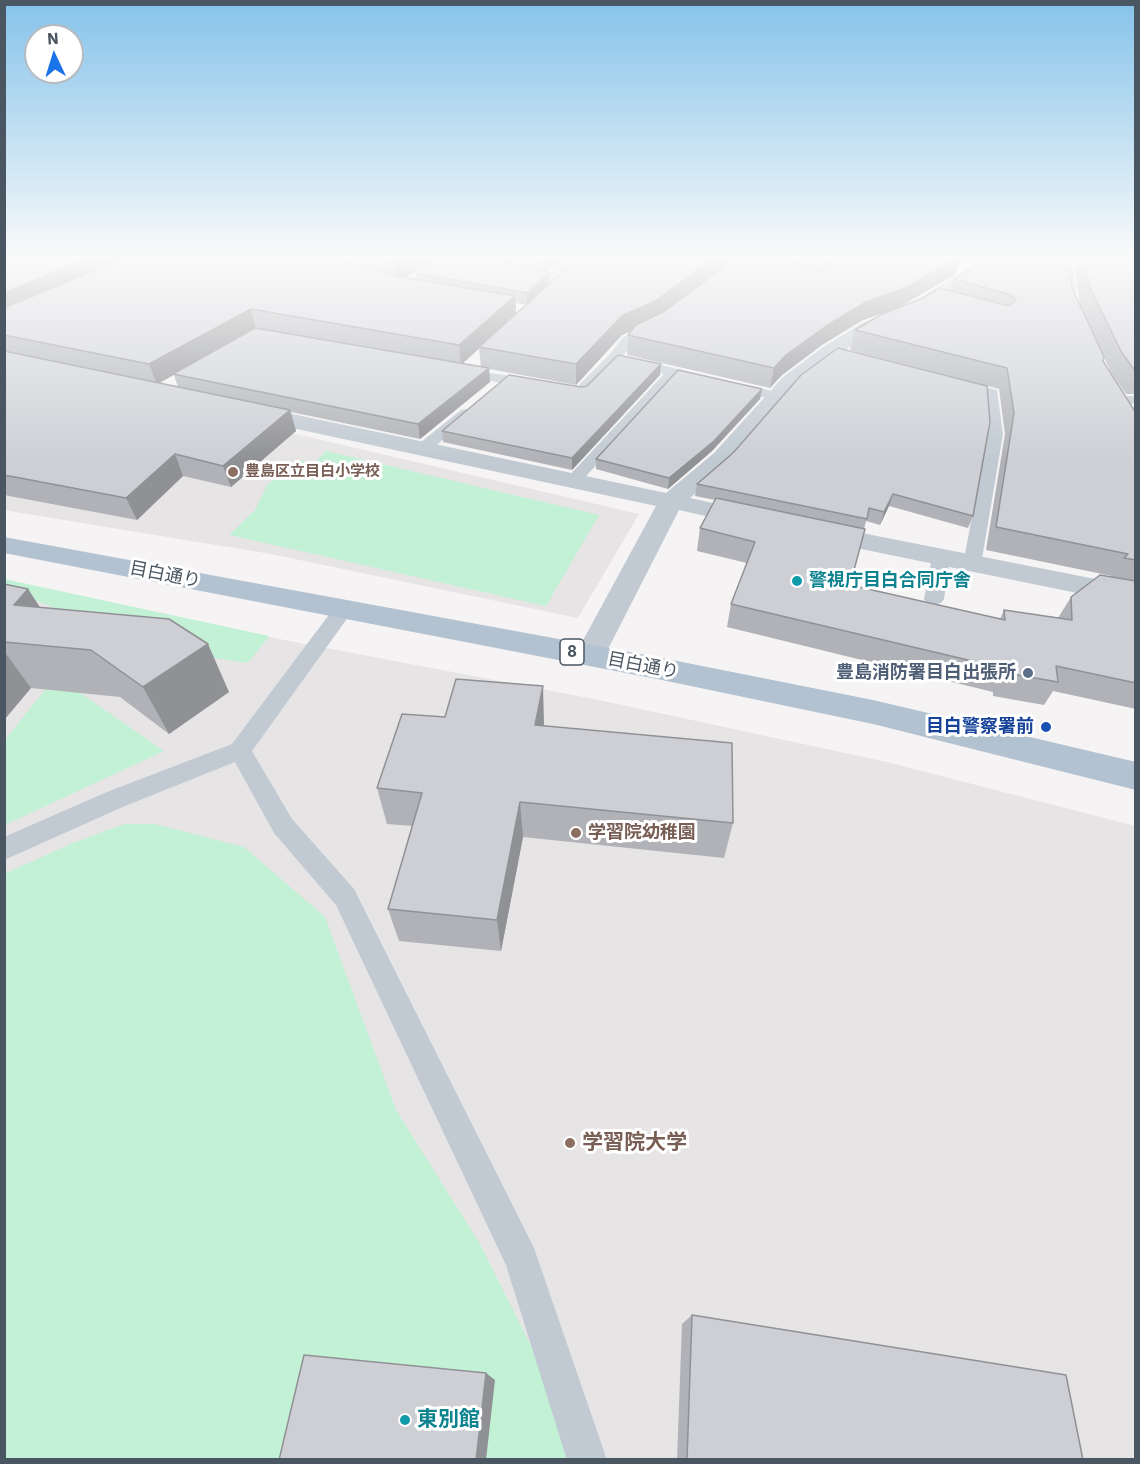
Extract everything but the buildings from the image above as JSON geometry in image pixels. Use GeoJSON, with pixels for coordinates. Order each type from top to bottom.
{"type":"FeatureCollection","features":[{"type":"Feature","properties":{"kind":"main road","name":"目白通り"},"geometry":{"type":"LineString","coordinates":[[4,545],[590,655],[873,712],[1136,777]]}},
{"type":"Feature","properties":{"kind":"street"},"geometry":{"type":"LineString","coordinates":[[590,655],[671,501],[722,458],[790,381],[830,351],[876,324]]}},
{"type":"Feature","properties":{"kind":"street"},"geometry":{"type":"LineString","coordinates":[[1105,381],[1126,400],[1131,424]]}},
{"type":"Feature","properties":{"kind":"street"},"geometry":{"type":"LineString","coordinates":[[228,407],[972,565],[1136,596]]}},
{"type":"Feature","properties":{"kind":"lane"},"geometry":{"type":"LineString","coordinates":[[442,368],[469,369],[506,379],[580,392],[614,358],[628,340],[661,324]]}},
{"type":"Feature","properties":{"kind":"lane"},"geometry":{"type":"LineString","coordinates":[[830,351],[854,357]]}},
{"type":"Feature","properties":{"kind":"lane"},"geometry":{"type":"LineString","coordinates":[[614,358],[776,396]]}},
{"type":"Feature","properties":{"kind":"lane"},"geometry":{"type":"LineString","coordinates":[[573,481],[673,372]]}},
{"type":"Feature","properties":{"kind":"lane"},"geometry":{"type":"LineString","coordinates":[[422,448],[506,379]]}},
{"type":"Feature","properties":{"kind":"lane"},"geometry":{"type":"LineString","coordinates":[[946,381],[992,393],[995,434],[972,565]]}},
{"type":"Feature","properties":{"kind":"lane"},"geometry":{"type":"LineString","coordinates":[[934,598],[941,558]]}},
{"type":"Feature","properties":{"kind":"lane"},"geometry":{"type":"LineString","coordinates":[[4,849],[116,799],[240,750],[344,609]]}},
{"type":"Feature","properties":{"kind":"lane"},"geometry":{"type":"LineString","coordinates":[[240,750],[283,826],[345,897],[522,1260],[587,1460]]}},
{"type":"Feature","properties":{"kind":"shaded area","name":"豊島区立目白小学校"},"geometry":{"type":"Polygon","coordinates":[[[5,373],[300,435],[639,514],[578,618],[271,554],[5,510],[5,373]]]}},
{"type":"Feature","properties":{"kind":"shaded area","name":"学習院大学"},"geometry":{"type":"Polygon","coordinates":[[[5,583],[148,614],[594,699],[887,762],[1135,826],[1135,1459],[5,1460],[5,583]]]}},
{"type":"Feature","properties":{"kind":"green space"},"geometry":{"type":"Polygon","coordinates":[[[326,451],[599,515],[546,606],[229,535],[255,510],[267,485],[299,460],[314,463],[326,451]]]}},
{"type":"Feature","properties":{"kind":"green space"},"geometry":{"type":"Polygon","coordinates":[[[4,579],[269,636],[248,663],[169,651],[29,598],[5,593],[4,579]]]}},
{"type":"Feature","properties":{"kind":"green space"},"geometry":{"type":"Polygon","coordinates":[[[56,676],[164,751],[5,825],[4,741],[56,676]]]}},
{"type":"Feature","properties":{"kind":"green space"},"geometry":{"type":"Polygon","coordinates":[[[124,824],[154,824],[244,847],[325,917],[396,1110],[480,1244],[565,1414],[578,1459],[5,1459],[4,874],[73,843],[124,824]]]}},
{"type":"Feature","properties":{"kind":"place","name":"豊島区立目白小学校"},"geometry":{"type":"Point","coordinates":[233,472]}},
{"type":"Feature","properties":{"kind":"place","name":"警視庁目白合同庁舎"},"geometry":{"type":"Point","coordinates":[797,581]}},
{"type":"Feature","properties":{"kind":"place","name":"豊島消防署目白出張所"},"geometry":{"type":"Point","coordinates":[1028,673]}},
{"type":"Feature","properties":{"kind":"place","name":"目白警察署前"},"geometry":{"type":"Point","coordinates":[1046,727]}},
{"type":"Feature","properties":{"kind":"place","name":"学習院幼稚園"},"geometry":{"type":"Point","coordinates":[576,833]}},
{"type":"Feature","properties":{"kind":"place","name":"学習院大学"},"geometry":{"type":"Point","coordinates":[570,1143]}},
{"type":"Feature","properties":{"kind":"place","name":"東別館"},"geometry":{"type":"Point","coordinates":[405,1420]}}]}
